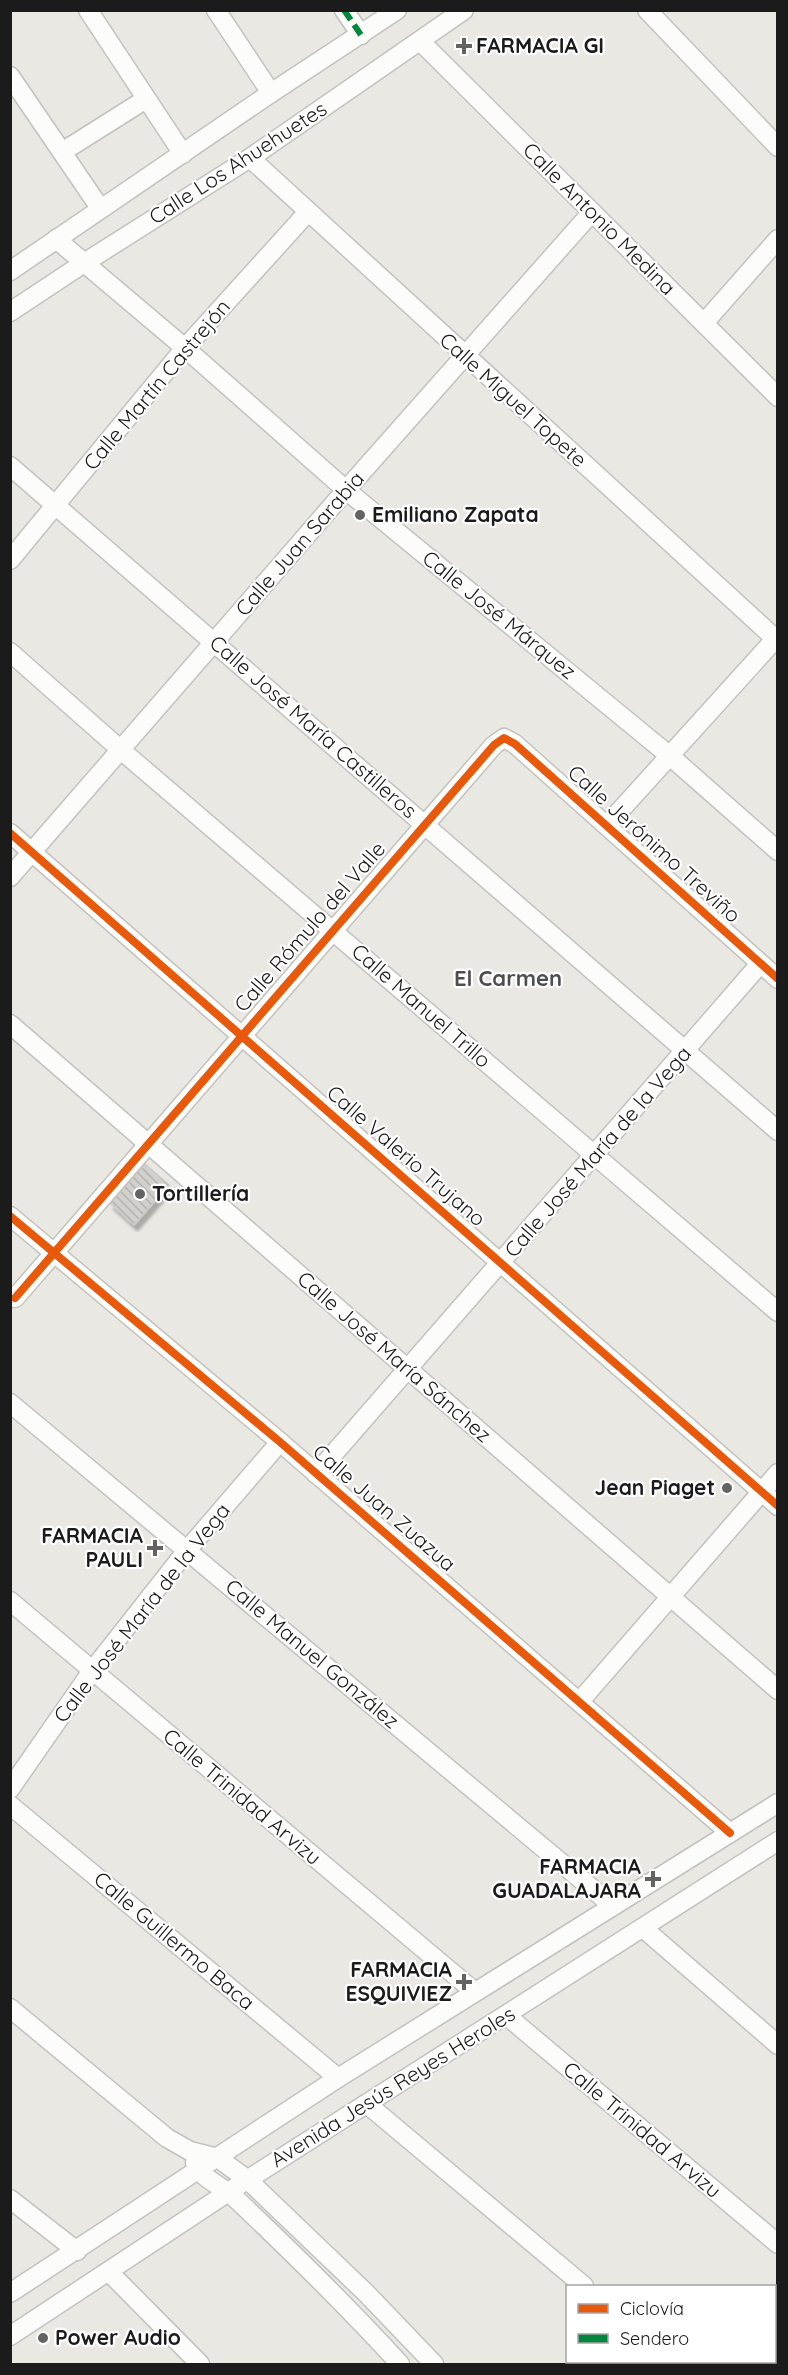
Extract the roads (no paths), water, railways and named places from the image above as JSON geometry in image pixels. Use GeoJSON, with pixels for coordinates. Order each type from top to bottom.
{"type":"FeatureCollection","features":[{"type":"Feature","properties":{"kind":"street"},"geometry":{"type":"LineString","coordinates":[[88,10],[183,154]]}},
{"type":"Feature","properties":{"kind":"street"},"geometry":{"type":"LineString","coordinates":[[216,10],[271,93]]}},
{"type":"Feature","properties":{"kind":"street"},"geometry":{"type":"LineString","coordinates":[[344,10],[361,35]]}},
{"type":"Feature","properties":{"kind":"street","name":"Calle Los Ahuehuetes"},"geometry":{"type":"LineString","coordinates":[[10,271],[100,208],[397,10]]}},
{"type":"Feature","properties":{"kind":"street","name":"Calle Los Ahuehuetes"},"geometry":{"type":"LineString","coordinates":[[10,312],[250,158],[464,10]]}},
{"type":"Feature","properties":{"kind":"street"},"geometry":{"type":"LineString","coordinates":[[648,10],[777,147]]}},
{"type":"Feature","properties":{"kind":"street","name":"Calle Antonio Medina"},"geometry":{"type":"LineString","coordinates":[[420,41],[777,397]]}},
{"type":"Feature","properties":{"kind":"street"},"geometry":{"type":"LineString","coordinates":[[10,76],[100,208]]}},
{"type":"Feature","properties":{"kind":"street"},"geometry":{"type":"LineString","coordinates":[[62,152],[146,99]]}},
{"type":"Feature","properties":{"kind":"street","name":"Calle Miguel Topete"},"geometry":{"type":"LineString","coordinates":[[250,158],[777,638]]}},
{"type":"Feature","properties":{"kind":"street","name":"Calle Juan Sarabia"},"geometry":{"type":"LineString","coordinates":[[10,877],[346,490],[592,212]]}},
{"type":"Feature","properties":{"kind":"street","name":"Calle Martín Castrejón"},"geometry":{"type":"LineString","coordinates":[[10,560],[185,348],[308,213]]}},
{"type":"Feature","properties":{"kind":"street","name":"Calle José Márquez"},"geometry":{"type":"LineString","coordinates":[[56,239],[185,348],[346,490],[670,756],[777,851]]}},
{"type":"Feature","properties":{"kind":"street"},"geometry":{"type":"LineString","coordinates":[[704,323],[777,239]]}},
{"type":"Feature","properties":{"kind":"street","name":"Calle José María Castilleros"},"geometry":{"type":"LineString","coordinates":[[10,466],[216,642],[777,1131]]}},
{"type":"Feature","properties":{"kind":"street"},"geometry":{"type":"LineString","coordinates":[[607,825],[777,638]]}},
{"type":"Feature","properties":{"kind":"street","name":"Calle Manuel Trillo"},"geometry":{"type":"LineString","coordinates":[[10,652],[121,750],[777,1312]]}},
{"type":"Feature","properties":{"kind":"street","name":"Calle Rómulo del Valle"},"geometry":{"type":"LineString","coordinates":[[15,1298],[424,824],[494,745],[504,738]]}},
{"type":"Feature","properties":{"kind":"street","name":"Calle Jerónimo Treviño"},"geometry":{"type":"LineString","coordinates":[[504,738],[515,744],[607,825],[777,979]]}},
{"type":"Feature","properties":{"kind":"street","name":"Calle Valerio Trujano"},"geometry":{"type":"LineString","coordinates":[[10,833],[777,1506]]}},
{"type":"Feature","properties":{"kind":"street","name":"Calle José María de la Vega"},"geometry":{"type":"LineString","coordinates":[[316,1473],[686,1052],[760,964]]}},
{"type":"Feature","properties":{"kind":"street","name":"Calle José María Sánchez"},"geometry":{"type":"LineString","coordinates":[[10,1023],[777,1690]]}},
{"type":"Feature","properties":{"kind":"street","name":"Calle Juan Zuazua"},"geometry":{"type":"LineString","coordinates":[[10,1216],[280,1442],[730,1833]]}},
{"type":"Feature","properties":{"kind":"street","name":"Calle Manuel González"},"geometry":{"type":"LineString","coordinates":[[10,1403],[188,1549],[613,1906]]}},
{"type":"Feature","properties":{"kind":"street","name":"Calle José María de la Vega"},"geometry":{"type":"LineString","coordinates":[[10,1789],[92,1671],[188,1549],[280,1442]]}},
{"type":"Feature","properties":{"kind":"street"},"geometry":{"type":"LineString","coordinates":[[580,1701],[777,1473]]}},
{"type":"Feature","properties":{"kind":"street","name":"Calle Trinidad Arvizu"},"geometry":{"type":"LineString","coordinates":[[10,1601],[475,1992]]}},
{"type":"Feature","properties":{"kind":"street","name":"Avenida Jesús Reyes Heroles"},"geometry":{"type":"LineString","coordinates":[[10,2293],[338,2078],[777,1803]]}},
{"type":"Feature","properties":{"kind":"street","name":"Calle Guillermo Baca"},"geometry":{"type":"LineString","coordinates":[[10,1805],[338,2078]]}},
{"type":"Feature","properties":{"kind":"street","name":"Avenida Jesús Reyes Heroles"},"geometry":{"type":"LineString","coordinates":[[10,2336],[229,2192],[507,2016],[777,1840]]}},
{"type":"Feature","properties":{"kind":"street"},"geometry":{"type":"LineString","coordinates":[[643,1928],[777,2044]]}},
{"type":"Feature","properties":{"kind":"street"},"geometry":{"type":"LineString","coordinates":[[10,2008],[167,2138],[190,2151],[218,2158],[248,2180],[366,2293],[434,2364]]}},
{"type":"Feature","properties":{"kind":"street","name":"Calle Trinidad Arvizu"},"geometry":{"type":"LineString","coordinates":[[507,2016],[777,2244]]}},
{"type":"Feature","properties":{"kind":"street"},"geometry":{"type":"LineString","coordinates":[[368,2104],[583,2285]]}},
{"type":"Feature","properties":{"kind":"street"},"geometry":{"type":"LineString","coordinates":[[190,2151],[198,2171],[229,2192],[350,2310],[400,2364]]}},
{"type":"Feature","properties":{"kind":"street"},"geometry":{"type":"LineString","coordinates":[[10,2199],[77,2251]]}},
{"type":"Feature","properties":{"kind":"street"},"geometry":{"type":"LineString","coordinates":[[109,2272],[200,2364]]}},
{"type":"Feature","properties":{"kind":"place","name":"FARMACIA GI"},"geometry":{"type":"Point","coordinates":[464,46]}},
{"type":"Feature","properties":{"kind":"place","name":"Emiliano Zapata"},"geometry":{"type":"Point","coordinates":[360,515]}},
{"type":"Feature","properties":{"kind":"place","name":"Tortillería"},"geometry":{"type":"Point","coordinates":[140,1194]}},
{"type":"Feature","properties":{"kind":"place","name":"Jean Piaget"},"geometry":{"type":"Point","coordinates":[727,1488]}},
{"type":"Feature","properties":{"kind":"place","name":"FARMACIA PAULI"},"geometry":{"type":"Point","coordinates":[155,1548]}},
{"type":"Feature","properties":{"kind":"place","name":"FARMACIA GUADALAJARA"},"geometry":{"type":"Point","coordinates":[653,1879]}},
{"type":"Feature","properties":{"kind":"place","name":"FARMACIA ESQUIVIEZ"},"geometry":{"type":"Point","coordinates":[464,1982]}},
{"type":"Feature","properties":{"kind":"place","name":"Power Audio"},"geometry":{"type":"Point","coordinates":[43,2338]}},
{"type":"Feature","properties":{"kind":"district","name":"El Carmen"},"geometry":{"type":"Point","coordinates":[508,978]}}]}
